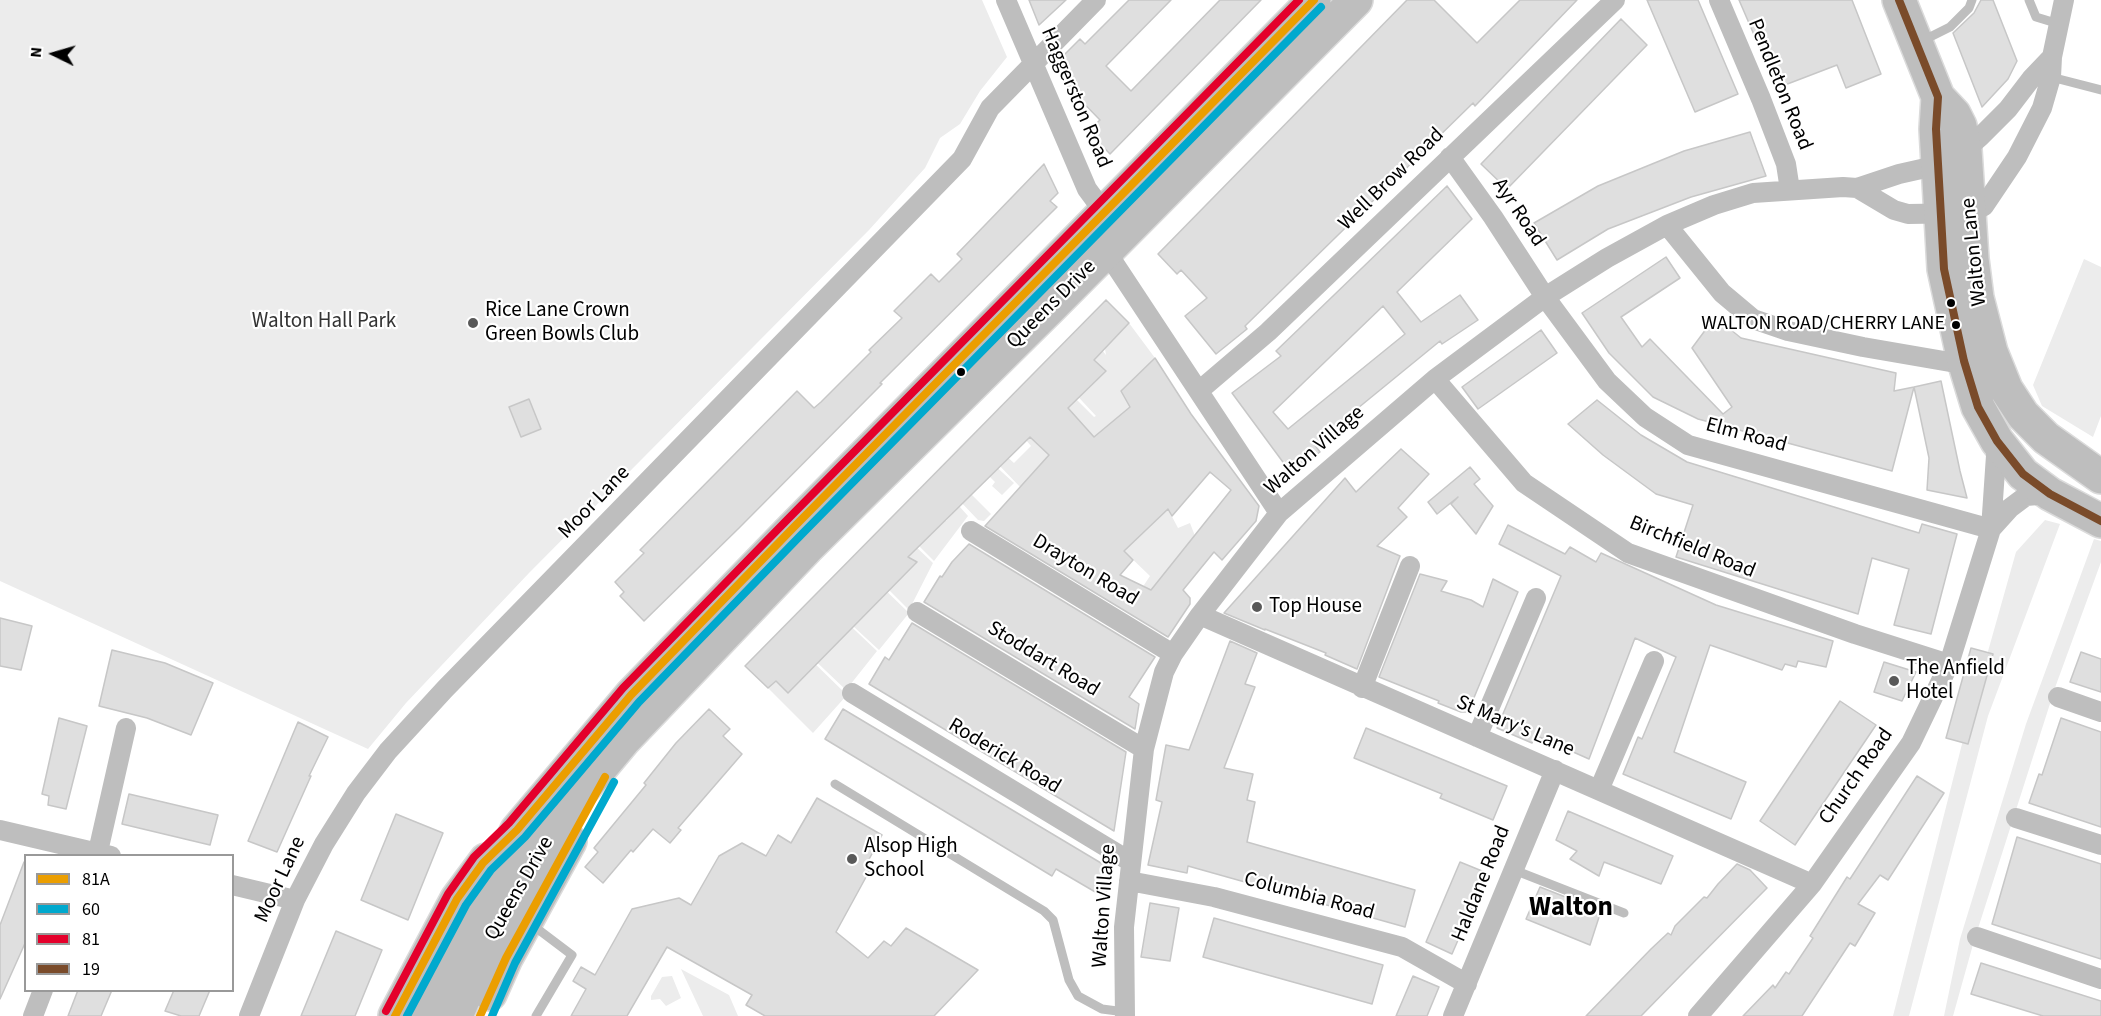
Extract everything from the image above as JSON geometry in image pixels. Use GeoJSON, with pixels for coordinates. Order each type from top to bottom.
{"type":"FeatureCollection","features":[{"type":"Feature","properties":{"kind":"highway","name":"Queens Drive"},"geometry":{"type":"LineString","coordinates":[[428,1016],[517,830],[631,695],[1314,0]]}},
{"type":"Feature","properties":{"kind":"highway","name":"Queens Drive"},"geometry":{"type":"LineString","coordinates":[[456,1016],[491,935],[527,871],[574,800],[625,739],[807,548],[1356,0]]}},
{"type":"Feature","properties":{"kind":"highway","name":"Walton Lane"},"geometry":{"type":"LineString","coordinates":[[1899,0],[1938,97],[1954,114],[1960,126],[1952,158],[1955,214],[1944,269],[1964,361],[1978,407],[1997,441],[2023,474],[2050,494],[2101,521]]}},
{"type":"Feature","properties":{"kind":"highway","name":"Walton Lane"},"geometry":{"type":"LineString","coordinates":[[1955,214],[1972,259],[1977,298],[1991,352],[2006,389],[2023,415],[2046,438],[2101,477]]}},
{"type":"Feature","properties":{"kind":"highway"},"geometry":{"type":"LineString","coordinates":[[480,1016],[504,963],[625,739]]}},
{"type":"Feature","properties":{"kind":"highway"},"geometry":{"type":"LineString","coordinates":[[395,1016],[457,899],[483,863],[517,830]]}},
{"type":"Feature","properties":{"kind":"street","name":"Haggerston Road"},"geometry":{"type":"LineString","coordinates":[[1006,0],[1087,189],[1104,212]]}},
{"type":"Feature","properties":{"kind":"street","name":"Moor Lane"},"geometry":{"type":"LineString","coordinates":[[249,1016],[295,900],[334,827],[388,751],[445,689],[962,159],[990,108],[1096,0]]}},
{"type":"Feature","properties":{"kind":"street","name":"Well Brow Road"},"geometry":{"type":"LineString","coordinates":[[1200,390],[1268,332],[1615,0]]}},
{"type":"Feature","properties":{"kind":"street","name":"Pendleton Road"},"geometry":{"type":"LineString","coordinates":[[1719,0],[1782,153],[1790,190]]}},
{"type":"Feature","properties":{"kind":"street"},"geometry":{"type":"LineString","coordinates":[[1857,188],[1894,210],[1908,214],[1955,214],[1984,206],[2017,157],[2042,108],[2051,77],[2052,57],[2064,0]]}},
{"type":"Feature","properties":{"kind":"street"},"geometry":{"type":"LineString","coordinates":[[1952,158],[1980,137],[2008,109],[2031,79],[2052,57]]}},
{"type":"Feature","properties":{"kind":"street","name":"Ayr Road"},"geometry":{"type":"LineString","coordinates":[[1450,158],[1498,224],[1545,297]]}},
{"type":"Feature","properties":{"kind":"street","name":"Walton Village"},"geometry":{"type":"LineString","coordinates":[[1125,1014],[1124,927],[1144,749],[1164,672],[1173,654],[1200,615],[1279,513],[1435,380],[1545,297],[1607,258],[1667,225],[1714,205],[1753,193],[1857,188],[1952,158]]}},
{"type":"Feature","properties":{"kind":"street"},"geometry":{"type":"LineString","coordinates":[[1667,225],[1722,292],[1753,319],[1788,331],[1863,346],[1950,362],[1964,361]]}},
{"type":"Feature","properties":{"kind":"street"},"geometry":{"type":"LineString","coordinates":[[1106,250],[1279,513]]}},
{"type":"Feature","properties":{"kind":"street","name":"Elm Road"},"geometry":{"type":"LineString","coordinates":[[1545,297],[1607,381],[1645,417],[1688,445],[1991,529]]}},
{"type":"Feature","properties":{"kind":"street","name":"Birchfield Road"},"geometry":{"type":"LineString","coordinates":[[1435,380],[1524,483],[1628,553],[1855,634],[1949,664]]}},
{"type":"Feature","properties":{"kind":"street","name":"Church Road"},"geometry":{"type":"LineString","coordinates":[[1698,1016],[1812,884],[1911,743],[1949,664],[1991,529],[1997,441]]}},
{"type":"Feature","properties":{"kind":"street","name":"Church Road"},"geometry":{"type":"LineString","coordinates":[[1991,529],[2010,508],[2026,496],[2050,494]]}},
{"type":"Feature","properties":{"kind":"street","name":"Drayton Road"},"geometry":{"type":"LineString","coordinates":[[971,531],[1173,654]]}},
{"type":"Feature","properties":{"kind":"street"},"geometry":{"type":"LineString","coordinates":[[1362,688],[1410,566]]}},
{"type":"Feature","properties":{"kind":"street"},"geometry":{"type":"LineString","coordinates":[[1477,737],[1536,598]]}},
{"type":"Feature","properties":{"kind":"street","name":"Stoddart Road"},"geometry":{"type":"LineString","coordinates":[[917,612],[1144,749]]}},
{"type":"Feature","properties":{"kind":"street","name":"St Mary's Lane"},"geometry":{"type":"LineString","coordinates":[[1200,615],[1812,884]]}},
{"type":"Feature","properties":{"kind":"street"},"geometry":{"type":"LineString","coordinates":[[1599,790],[1654,661]]}},
{"type":"Feature","properties":{"kind":"street","name":"Roderick Road"},"geometry":{"type":"LineString","coordinates":[[852,693],[1130,872]]}},
{"type":"Feature","properties":{"kind":"street"},"geometry":{"type":"LineString","coordinates":[[2058,697],[2101,712]]}},
{"type":"Feature","properties":{"kind":"street"},"geometry":{"type":"LineString","coordinates":[[0,830],[102,854],[126,728]]}},
{"type":"Feature","properties":{"kind":"street","name":"Haldane Road"},"geometry":{"type":"LineString","coordinates":[[1454,1016],[1555,770]]}},
{"type":"Feature","properties":{"kind":"street"},"geometry":{"type":"LineString","coordinates":[[2016,818],[2101,845]]}},
{"type":"Feature","properties":{"kind":"street","name":"Columbia Road"},"geometry":{"type":"LineString","coordinates":[[1130,872],[1402,947],[1467,984]]}},
{"type":"Feature","properties":{"kind":"street"},"geometry":{"type":"LineString","coordinates":[[234,885],[295,900]]}},
{"type":"Feature","properties":{"kind":"street"},"geometry":{"type":"LineString","coordinates":[[1977,937],[2101,980]]}},
{"type":"Feature","properties":{"kind":"street"},"geometry":{"type":"LineString","coordinates":[[33,1016],[42,992]]}},
{"type":"Feature","properties":{"kind":"lane"},"geometry":{"type":"LineString","coordinates":[[1917,43],[1950,27],[1965,12],[1972,0]]}},
{"type":"Feature","properties":{"kind":"lane"},"geometry":{"type":"LineString","coordinates":[[2029,0],[2036,17],[2059,24]]}},
{"type":"Feature","properties":{"kind":"lane"},"geometry":{"type":"LineString","coordinates":[[2051,77],[2101,90]]}},
{"type":"Feature","properties":{"kind":"lane"},"geometry":{"type":"LineString","coordinates":[[835,784],[1044,910],[1053,920],[1069,980],[1078,996],[1102,1009],[1125,1014]]}},
{"type":"Feature","properties":{"kind":"lane"},"geometry":{"type":"LineString","coordinates":[[1514,870],[1624,913]]}},
{"type":"Feature","properties":{"kind":"lane"},"geometry":{"type":"LineString","coordinates":[[526,921],[572,955],[536,1016]]}},
{"type":"Feature","properties":{"kind":"green space","name":"Walton Hall Park"},"geometry":{"type":"Polygon","coordinates":[[[0,0],[982,0],[1007,57],[980,91],[960,124],[940,138],[925,168],[869,230],[529,573],[406,703],[368,749],[0,581],[0,0]]]}},
{"type":"Feature","properties":{"kind":"green space"},"geometry":{"type":"Polygon","coordinates":[[[2084,259],[2101,267],[2101,416],[2093,437],[2042,406],[2033,385],[2084,259]]]}},
{"type":"Feature","properties":{"kind":"green space"},"geometry":{"type":"Polygon","coordinates":[[[1129,323],[1155,358],[1122,392],[1147,437],[1109,425],[1094,437],[1057,397],[1065,388],[1094,417],[1096,416],[1070,388],[1088,389],[1105,372],[1094,359],[1102,350],[1106,355],[1105,349],[1129,323]]]}},
{"type":"Feature","properties":{"kind":"green space"},"geometry":{"type":"Polygon","coordinates":[[[1028,425],[1057,455],[1022,489],[996,462],[1004,454],[1014,463],[1031,446],[1020,433],[1028,425]]]}},
{"type":"Feature","properties":{"kind":"green space"},"geometry":{"type":"Polygon","coordinates":[[[991,462],[1014,483],[1002,495],[992,486],[995,482],[983,470],[991,462]]]}},
{"type":"Feature","properties":{"kind":"green space"},"geometry":{"type":"Polygon","coordinates":[[[967,490],[991,514],[984,521],[978,520],[958,499],[967,490]]]}},
{"type":"Feature","properties":{"kind":"green space"},"geometry":{"type":"Polygon","coordinates":[[[952,498],[968,516],[934,561],[912,539],[938,513],[946,521],[955,511],[948,502],[952,498]]]}},
{"type":"Feature","properties":{"kind":"green space"},"geometry":{"type":"Polygon","coordinates":[[[1168,509],[1178,528],[1190,523],[1195,536],[1164,574],[1183,590],[1172,607],[1142,588],[1150,576],[1124,551],[1168,509]]]}},
{"type":"Feature","properties":{"kind":"green space"},"geometry":{"type":"Polygon","coordinates":[[[2045,520],[2060,524],[1988,716],[1909,1016],[1893,1016],[1963,740],[2016,552],[2045,520]]]}},
{"type":"Feature","properties":{"kind":"green space"},"geometry":{"type":"Polygon","coordinates":[[[2094,539],[2101,541],[2101,562],[2056,685],[1974,941],[1953,1016],[1944,1016],[1960,939],[2026,724],[2094,539]]]}},
{"type":"Feature","properties":{"kind":"green space"},"geometry":{"type":"Polygon","coordinates":[[[912,543],[933,563],[909,610],[877,578],[885,570],[897,582],[916,564],[904,551],[912,543]]]}},
{"type":"Feature","properties":{"kind":"green space"},"geometry":{"type":"Polygon","coordinates":[[[875,580],[909,613],[879,650],[841,615],[848,607],[861,619],[879,601],[867,588],[875,580]]]}},
{"type":"Feature","properties":{"kind":"green space"},"geometry":{"type":"Polygon","coordinates":[[[839,615],[877,651],[846,690],[805,651],[839,615]]]}},
{"type":"Feature","properties":{"kind":"green space"},"geometry":{"type":"Polygon","coordinates":[[[803,652],[847,695],[813,733],[768,688],[776,681],[788,693],[806,675],[803,652]]]}},
{"type":"Feature","properties":{"kind":"green space"},"geometry":{"type":"Polygon","coordinates":[[[681,969],[729,995],[738,1016],[703,1016],[681,969]]]}},
{"type":"Feature","properties":{"kind":"green space"},"geometry":{"type":"Polygon","coordinates":[[[672,976],[681,998],[666,1006],[660,999],[651,1000],[662,977],[672,976]]]}},
{"type":"Feature","properties":{"kind":"building"},"geometry":{"type":"Polygon","coordinates":[[[1029,0],[1066,0],[1039,25],[1029,0]]]}},
{"type":"Feature","properties":{"kind":"building"},"geometry":{"type":"Polygon","coordinates":[[[1129,0],[1171,0],[1106,66],[1131,91],[1220,0],[1261,0],[1110,154],[1088,131],[1100,120],[1064,83],[1070,77],[1056,63],[1080,39],[1085,44],[1129,0]]]}},
{"type":"Feature","properties":{"kind":"building"},"geometry":{"type":"Polygon","coordinates":[[[1407,0],[1434,0],[1477,43],[1520,0],[1577,0],[1475,106],[1473,103],[1245,326],[1247,329],[1216,354],[1185,316],[1207,298],[1181,270],[1177,274],[1158,254],[1407,0]]]}},
{"type":"Feature","properties":{"kind":"building"},"geometry":{"type":"Polygon","coordinates":[[[1647,0],[1698,0],[1738,94],[1695,112],[1647,0]]]}},
{"type":"Feature","properties":{"kind":"building"},"geometry":{"type":"Polygon","coordinates":[[[1739,0],[1852,0],[1881,74],[1846,88],[1837,65],[1777,88],[1739,0]]]}},
{"type":"Feature","properties":{"kind":"building"},"geometry":{"type":"Polygon","coordinates":[[[1981,0],[1993,0],[2017,61],[2008,79],[1982,107],[1953,33],[1974,13],[1981,0]]]}},
{"type":"Feature","properties":{"kind":"building"},"geometry":{"type":"Polygon","coordinates":[[[1621,19],[1647,45],[1507,189],[1481,164],[1621,19]]]}},
{"type":"Feature","properties":{"kind":"building"},"geometry":{"type":"Polygon","coordinates":[[[1750,132],[1766,176],[1691,197],[1608,229],[1557,260],[1534,223],[1598,186],[1684,151],[1750,132]]]}},
{"type":"Feature","properties":{"kind":"building"},"geometry":{"type":"Polygon","coordinates":[[[1044,164],[1058,193],[1050,201],[1057,207],[644,621],[620,596],[624,592],[615,582],[644,553],[640,550],[797,391],[814,408],[821,402],[902,318],[894,311],[931,274],[939,282],[962,259],[957,254],[1044,164]]]}},
{"type":"Feature","properties":{"kind":"building"},"geometry":{"type":"Polygon","coordinates":[[[1447,186],[1472,219],[1397,292],[1421,322],[1460,295],[1478,320],[1442,344],[1440,341],[1314,444],[1320,452],[1291,473],[1232,393],[1281,356],[1276,351],[1447,186]],[[1383,306],[1273,412],[1288,429],[1405,334],[1383,306]]]}},
{"type":"Feature","properties":{"kind":"building"},"geometry":{"type":"Polygon","coordinates":[[[1666,257],[1680,278],[1621,317],[1642,347],[1650,339],[1723,414],[1732,407],[1692,348],[1715,317],[1741,338],[1896,373],[1894,391],[1914,387],[1892,471],[1698,419],[1653,397],[1609,353],[1582,313],[1666,257]]]}},
{"type":"Feature","properties":{"kind":"building"},"geometry":{"type":"Polygon","coordinates":[[[1106,300],[1129,323],[1094,360],[1106,371],[1068,408],[1094,437],[1130,407],[1121,391],[1155,358],[1191,414],[1259,506],[1256,521],[1222,560],[1214,552],[1183,590],[1190,598],[1190,604],[1168,637],[985,526],[1049,455],[1030,437],[908,557],[917,562],[788,693],[776,681],[768,688],[745,666],[1106,300]],[[1210,472],[1172,516],[1168,509],[1124,551],[1133,560],[1120,575],[1151,590],[1231,490],[1210,472]]]}},
{"type":"Feature","properties":{"kind":"building"},"geometry":{"type":"Polygon","coordinates":[[[1541,330],[1557,353],[1478,409],[1462,387],[1541,330]]]}},
{"type":"Feature","properties":{"kind":"building"},"geometry":{"type":"Polygon","coordinates":[[[1941,381],[1967,498],[1927,490],[1929,458],[1914,387],[1941,381]]]}},
{"type":"Feature","properties":{"kind":"building"},"geometry":{"type":"Polygon","coordinates":[[[529,399],[541,429],[521,437],[509,407],[529,399]]]}},
{"type":"Feature","properties":{"kind":"building"},"geometry":{"type":"Polygon","coordinates":[[[1597,400],[1641,435],[1687,462],[1919,533],[1922,524],[1957,534],[1931,634],[1894,625],[1909,569],[1872,558],[1858,614],[1676,557],[1693,505],[1656,494],[1603,455],[1568,424],[1597,400]]]}},
{"type":"Feature","properties":{"kind":"building"},"geometry":{"type":"Polygon","coordinates":[[[1401,449],[1429,474],[1398,508],[1407,517],[1377,546],[1400,556],[1357,669],[1325,655],[1326,653],[1224,613],[1345,478],[1356,492],[1401,449]]]}},
{"type":"Feature","properties":{"kind":"building"},"geometry":{"type":"Polygon","coordinates":[[[1470,467],[1480,479],[1474,484],[1493,506],[1476,534],[1451,504],[1458,497],[1437,514],[1428,502],[1470,467]]]}},
{"type":"Feature","properties":{"kind":"building"},"geometry":{"type":"Polygon","coordinates":[[[1508,525],[1565,554],[1570,547],[1596,562],[1601,553],[1716,605],[1833,641],[1826,667],[1798,661],[1796,667],[1785,664],[1782,670],[1710,645],[1674,752],[1746,782],[1731,819],[1623,774],[1638,737],[1642,739],[1676,657],[1635,638],[1589,759],[1535,735],[1532,743],[1497,728],[1561,576],[1499,544],[1508,525]]]}},
{"type":"Feature","properties":{"kind":"building"},"geometry":{"type":"Polygon","coordinates":[[[969,544],[1155,657],[1129,697],[1139,704],[1135,729],[924,602],[940,576],[942,577],[969,544]]]}},
{"type":"Feature","properties":{"kind":"building"},"geometry":{"type":"Polygon","coordinates":[[[1420,574],[1447,581],[1441,591],[1471,600],[1483,607],[1493,579],[1518,592],[1468,712],[1461,712],[1438,703],[1439,701],[1379,677],[1420,574]]]}},
{"type":"Feature","properties":{"kind":"building"},"geometry":{"type":"Polygon","coordinates":[[[0,618],[32,626],[21,670],[0,666],[0,618]]]}},
{"type":"Feature","properties":{"kind":"building"},"geometry":{"type":"Polygon","coordinates":[[[912,623],[1126,752],[1114,831],[869,684],[885,657],[889,660],[912,623]]]}},
{"type":"Feature","properties":{"kind":"building"},"geometry":{"type":"Polygon","coordinates":[[[1230,641],[1257,653],[1245,684],[1255,687],[1224,768],[1253,774],[1247,800],[1255,802],[1247,842],[1415,890],[1405,927],[1188,866],[1187,873],[1148,865],[1162,802],[1156,800],[1166,745],[1189,750],[1230,641]]]}},
{"type":"Feature","properties":{"kind":"building"},"geometry":{"type":"Polygon","coordinates":[[[1971,648],[1993,654],[1968,744],[1946,738],[1971,648]]]}},
{"type":"Feature","properties":{"kind":"building"},"geometry":{"type":"Polygon","coordinates":[[[112,650],[165,663],[213,683],[191,735],[147,718],[99,706],[112,650]]]}},
{"type":"Feature","properties":{"kind":"building"},"geometry":{"type":"Polygon","coordinates":[[[2081,652],[2101,659],[2101,692],[2070,682],[2081,652]]]}},
{"type":"Feature","properties":{"kind":"building","name":"The Anfield Hotel"},"geometry":{"type":"Polygon","coordinates":[[[1884,662],[1916,672],[1902,701],[1874,692],[1884,662]]]}},
{"type":"Feature","properties":{"kind":"building"},"geometry":{"type":"Polygon","coordinates":[[[1840,701],[1876,725],[1795,845],[1760,821],[1840,701]]]}},
{"type":"Feature","properties":{"kind":"building"},"geometry":{"type":"Polygon","coordinates":[[[709,709],[730,729],[723,736],[742,754],[678,828],[681,830],[670,843],[653,829],[633,852],[631,850],[603,883],[585,867],[598,852],[594,848],[646,785],[644,783],[676,743],[709,709]]]}},
{"type":"Feature","properties":{"kind":"building"},"geometry":{"type":"Polygon","coordinates":[[[843,709],[1111,869],[1106,894],[1099,890],[1097,893],[1056,869],[1052,876],[825,739],[843,709]]]}},
{"type":"Feature","properties":{"kind":"building"},"geometry":{"type":"Polygon","coordinates":[[[59,718],[87,726],[66,809],[48,805],[49,796],[42,794],[59,718]]]}},
{"type":"Feature","properties":{"kind":"building"},"geometry":{"type":"Polygon","coordinates":[[[2061,718],[2101,732],[2101,827],[2029,803],[2039,774],[2042,775],[2061,718]]]}},
{"type":"Feature","properties":{"kind":"building"},"geometry":{"type":"Polygon","coordinates":[[[298,722],[328,737],[277,852],[248,841],[298,722]]]}},
{"type":"Feature","properties":{"kind":"building"},"geometry":{"type":"Polygon","coordinates":[[[1366,728],[1507,786],[1493,820],[1440,798],[1442,794],[1354,758],[1366,728]]]}},
{"type":"Feature","properties":{"kind":"building"},"geometry":{"type":"Polygon","coordinates":[[[1917,776],[1944,793],[1888,880],[1880,875],[1858,904],[1875,913],[1855,946],[1850,943],[1802,1016],[1743,1016],[1773,985],[1775,988],[1786,972],[1789,974],[1813,938],[1810,936],[1847,877],[1850,879],[1917,776]]]}},
{"type":"Feature","properties":{"kind":"building"},"geometry":{"type":"Polygon","coordinates":[[[129,794],[218,815],[210,845],[122,824],[129,794]]]}},
{"type":"Feature","properties":{"kind":"building"},"geometry":{"type":"Polygon","coordinates":[[[817,798],[882,835],[866,865],[871,868],[836,932],[868,958],[884,941],[891,946],[906,928],[978,970],[934,1016],[765,1016],[746,1005],[752,995],[667,947],[627,1016],[571,1016],[586,989],[573,981],[581,967],[595,975],[632,909],[679,898],[691,905],[719,856],[742,843],[766,856],[778,835],[791,843],[817,798]]]}},
{"type":"Feature","properties":{"kind":"building"},"geometry":{"type":"Polygon","coordinates":[[[1568,811],[1673,856],[1661,884],[1604,862],[1599,876],[1570,859],[1577,851],[1556,840],[1568,811]]]}},
{"type":"Feature","properties":{"kind":"building"},"geometry":{"type":"Polygon","coordinates":[[[396,814],[443,833],[408,920],[361,900],[396,814]]]}},
{"type":"Feature","properties":{"kind":"building"},"geometry":{"type":"Polygon","coordinates":[[[2017,837],[2101,864],[2101,959],[1992,924],[2017,837]]]}},
{"type":"Feature","properties":{"kind":"building"},"geometry":{"type":"Polygon","coordinates":[[[24,862],[24,945],[0,999],[0,925],[24,862]]]}},
{"type":"Feature","properties":{"kind":"building"},"geometry":{"type":"Polygon","coordinates":[[[1460,862],[1487,873],[1452,954],[1426,942],[1460,862]]]}},
{"type":"Feature","properties":{"kind":"building"},"geometry":{"type":"Polygon","coordinates":[[[1737,864],[1750,870],[1767,888],[1641,1016],[1586,1016],[1651,949],[1668,933],[1671,935],[1675,926],[1704,897],[1707,898],[1737,864]]]}},
{"type":"Feature","properties":{"kind":"building"},"geometry":{"type":"Polygon","coordinates":[[[1540,887],[1601,911],[1590,945],[1526,919],[1540,887]]]}},
{"type":"Feature","properties":{"kind":"building"},"geometry":{"type":"Polygon","coordinates":[[[1150,903],[1179,908],[1170,961],[1141,957],[1150,903]]]}},
{"type":"Feature","properties":{"kind":"building"},"geometry":{"type":"Polygon","coordinates":[[[1214,918],[1383,965],[1372,1004],[1203,957],[1214,918]]]}},
{"type":"Feature","properties":{"kind":"building"},"geometry":{"type":"Polygon","coordinates":[[[336,931],[382,950],[355,1016],[301,1016],[336,931]]]}},
{"type":"Feature","properties":{"kind":"building"},"geometry":{"type":"Polygon","coordinates":[[[1981,963],[2101,1001],[2101,1016],[2043,1016],[1971,994],[1981,963]]]}},
{"type":"Feature","properties":{"kind":"building"},"geometry":{"type":"Polygon","coordinates":[[[1413,976],[1439,987],[1427,1016],[1396,1016],[1413,976]]]}},
{"type":"Feature","properties":{"kind":"building"},"geometry":{"type":"Polygon","coordinates":[[[77,992],[111,992],[101,1016],[68,1016],[77,992]]]}},
{"type":"Feature","properties":{"kind":"building"},"geometry":{"type":"Polygon","coordinates":[[[173,992],[209,992],[199,1016],[181,1016],[165,1011],[173,992]]]}},
{"type":"Feature","properties":{"kind":"transit line","name":"81"},"geometry":{"type":"LineString","coordinates":[[386,1011],[448,894],[474,857],[509,823],[623,688],[1299,0]]}},
{"type":"Feature","properties":{"kind":"transit line","name":"81A"},"geometry":{"type":"LineString","coordinates":[[395,1016],[457,899],[483,863],[517,830],[631,695],[1314,0]]}},
{"type":"Feature","properties":{"kind":"transit line","name":"19"},"geometry":{"type":"LineString","coordinates":[[1899,0],[1938,97],[1936,129],[1944,269],[1964,361],[1978,407],[1997,441],[2023,474],[2050,494],[2101,521]]}},
{"type":"Feature","properties":{"kind":"transit line","name":"60"},"geometry":{"type":"LineString","coordinates":[[407,1016],[466,905],[491,870],[525,837],[639,702],[1321,7]]}},
{"type":"Feature","properties":{"kind":"transit line","name":"81A"},"geometry":{"type":"LineString","coordinates":[[480,1016],[506,958],[605,777]]}},
{"type":"Feature","properties":{"kind":"transit line","name":"60"},"geometry":{"type":"LineString","coordinates":[[492,1016],[515,963],[614,782]]}},
{"type":"Feature","properties":{"kind":"place","name":"Rice Lane Crown Green Bowls Club"},"geometry":{"type":"Point","coordinates":[473,323]}},
{"type":"Feature","properties":{"kind":"place","name":"WALTON ROAD/CHERRY LANE"},"geometry":{"type":"Point","coordinates":[1956,325]}},
{"type":"Feature","properties":{"kind":"place","name":"Top House"},"geometry":{"type":"Point","coordinates":[1257,607]}},
{"type":"Feature","properties":{"kind":"place","name":"The Anfield Hotel"},"geometry":{"type":"Point","coordinates":[1894,681]}},
{"type":"Feature","properties":{"kind":"place","name":"Alsop High School"},"geometry":{"type":"Point","coordinates":[852,859]}},
{"type":"Feature","properties":{"kind":"district","name":"Walton"},"geometry":{"type":"Point","coordinates":[1571,909]}}]}
